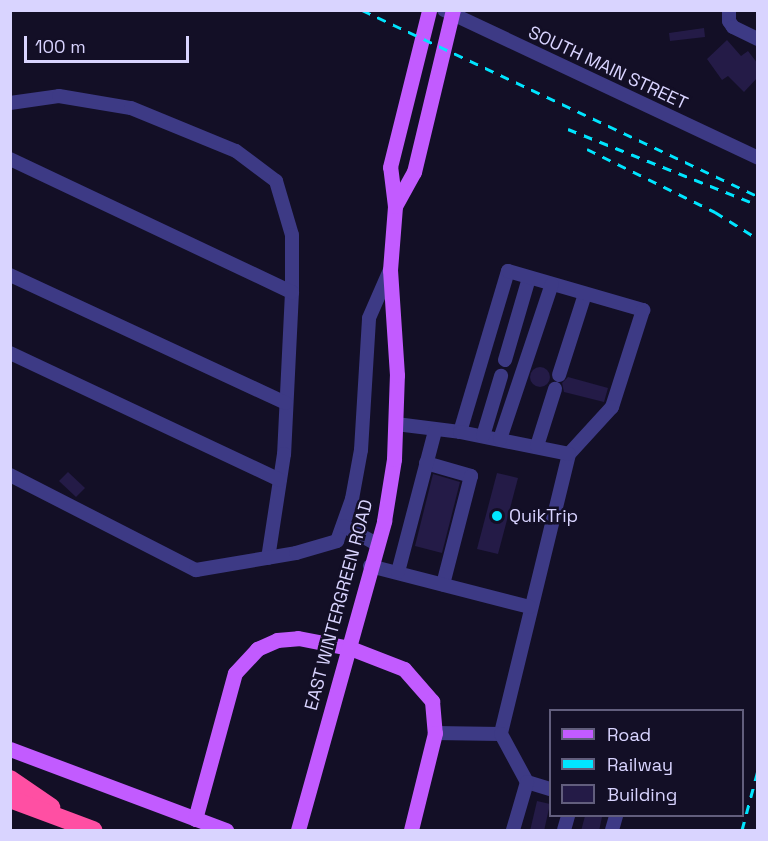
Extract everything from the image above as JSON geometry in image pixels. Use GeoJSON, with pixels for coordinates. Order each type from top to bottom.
{"type":"FeatureCollection","features":[{"type":"Feature","properties":{"kind":"highway"},"geometry":{"type":"LineString","coordinates":[[10,779],[69,821]]}},
{"type":"Feature","properties":{"kind":"highway"},"geometry":{"type":"LineString","coordinates":[[10,799],[93,831]]}},
{"type":"Feature","properties":{"kind":"main road"},"geometry":{"type":"LineString","coordinates":[[395,206],[390,167],[429,10]]}},
{"type":"Feature","properties":{"kind":"main road"},"geometry":{"type":"LineString","coordinates":[[395,206],[414,172],[453,10]]}},
{"type":"Feature","properties":{"kind":"main road","name":"EAST WINTERGREEN ROAD"},"geometry":{"type":"LineString","coordinates":[[298,831],[386,510],[396,424],[390,270],[391,229],[395,206]]}},
{"type":"Feature","properties":{"kind":"main road"},"geometry":{"type":"LineString","coordinates":[[195,819],[226,693],[241,664],[266,644],[287,638],[350,648],[404,669],[416,679],[432,701],[435,733],[411,831]]}},
{"type":"Feature","properties":{"kind":"main road"},"geometry":{"type":"LineString","coordinates":[[10,749],[226,831]]}},
{"type":"Feature","properties":{"kind":"street","name":"SOUTH MAIN STREET"},"geometry":{"type":"LineString","coordinates":[[444,10],[758,158]]}},
{"type":"Feature","properties":{"kind":"street"},"geometry":{"type":"LineString","coordinates":[[729,10],[729,21],[734,27],[758,39]]}},
{"type":"Feature","properties":{"kind":"street"},"geometry":{"type":"LineString","coordinates":[[10,104],[59,96],[131,108],[236,151],[276,181],[292,235],[292,292],[280,480],[268,558]]}},
{"type":"Feature","properties":{"kind":"street"},"geometry":{"type":"LineString","coordinates":[[10,159],[292,292]]}},
{"type":"Feature","properties":{"kind":"street"},"geometry":{"type":"LineString","coordinates":[[10,475],[196,570],[268,558],[336,541],[344,526],[367,411],[369,318],[390,270]]}},
{"type":"Feature","properties":{"kind":"street"},"geometry":{"type":"LineString","coordinates":[[460,432],[508,271],[642,310],[612,407],[569,454],[530,607],[501,734],[527,782],[513,831]]}},
{"type":"Feature","properties":{"kind":"street"},"geometry":{"type":"LineString","coordinates":[[10,275],[286,403]]}},
{"type":"Feature","properties":{"kind":"street"},"geometry":{"type":"LineString","coordinates":[[505,360],[529,278]]}},
{"type":"Feature","properties":{"kind":"street"},"geometry":{"type":"LineString","coordinates":[[500,439],[552,284]]}},
{"type":"Feature","properties":{"kind":"street"},"geometry":{"type":"LineString","coordinates":[[559,375],[585,294]]}},
{"type":"Feature","properties":{"kind":"street"},"geometry":{"type":"LineString","coordinates":[[10,353],[280,480]]}},
{"type":"Feature","properties":{"kind":"street"},"geometry":{"type":"LineString","coordinates":[[483,436],[501,376]]}},
{"type":"Feature","properties":{"kind":"street"},"geometry":{"type":"LineString","coordinates":[[537,446],[555,389]]}},
{"type":"Feature","properties":{"kind":"street"},"geometry":{"type":"LineString","coordinates":[[396,424],[435,431],[460,432],[569,454]]}},
{"type":"Feature","properties":{"kind":"street"},"geometry":{"type":"LineString","coordinates":[[398,572],[435,431]]}},
{"type":"Feature","properties":{"kind":"street"},"geometry":{"type":"LineString","coordinates":[[426,463],[471,476],[443,584]]}},
{"type":"Feature","properties":{"kind":"street"},"geometry":{"type":"LineString","coordinates":[[344,526],[377,544]]}},
{"type":"Feature","properties":{"kind":"street"},"geometry":{"type":"LineString","coordinates":[[370,566],[530,607]]}},
{"type":"Feature","properties":{"kind":"street"},"geometry":{"type":"LineString","coordinates":[[435,733],[501,734]]}},
{"type":"Feature","properties":{"kind":"street"},"geometry":{"type":"LineString","coordinates":[[527,782],[549,789]]}},
{"type":"Feature","properties":{"kind":"building"},"geometry":{"type":"Polygon","coordinates":[[[704,28],[705,37],[670,41],[669,33],[704,28]]]}},
{"type":"Feature","properties":{"kind":"building"},"geometry":{"type":"Polygon","coordinates":[[[727,40],[741,56],[748,51],[758,64],[758,77],[744,92],[728,76],[722,80],[707,59],[727,40]]]}},
{"type":"Feature","properties":{"kind":"building"},"geometry":{"type":"Polygon","coordinates":[[[540,367],[547,370],[550,377],[547,384],[540,387],[533,384],[530,377],[533,370],[540,367]]]}},
{"type":"Feature","properties":{"kind":"building"},"geometry":{"type":"Polygon","coordinates":[[[568,377],[608,388],[604,402],[564,392],[562,383],[568,377]]]}},
{"type":"Feature","properties":{"kind":"building"},"geometry":{"type":"Polygon","coordinates":[[[68,472],[85,488],[76,497],[59,481],[68,472]]]}},
{"type":"Feature","properties":{"kind":"building"},"geometry":{"type":"Polygon","coordinates":[[[497,473],[518,478],[498,554],[477,549],[497,473]]]}},
{"type":"Feature","properties":{"kind":"building","name":"QuikTrip"},"geometry":{"type":"Polygon","coordinates":[[[433,474],[460,482],[442,553],[415,546],[433,474]]]}},
{"type":"Feature","properties":{"kind":"building"},"geometry":{"type":"Polygon","coordinates":[[[537,801],[549,804],[544,831],[530,831],[537,801]]]}},
{"type":"Feature","properties":{"kind":"building"},"geometry":{"type":"Polygon","coordinates":[[[585,817],[602,817],[599,831],[581,831],[585,817]]]}},
{"type":"Feature","properties":{"kind":"railway"},"geometry":{"type":"LineString","coordinates":[[362,10],[758,196]]}},
{"type":"Feature","properties":{"kind":"railway"},"geometry":{"type":"LineString","coordinates":[[568,129],[758,205]]}},
{"type":"Feature","properties":{"kind":"railway"},"geometry":{"type":"LineString","coordinates":[[587,149],[715,212],[758,239]]}},
{"type":"Feature","properties":{"kind":"railway"},"geometry":{"type":"LineString","coordinates":[[742,830],[758,770]]}},
{"type":"Feature","properties":{"kind":"place","name":"QuikTrip"},"geometry":{"type":"Point","coordinates":[497,516]}}]}
